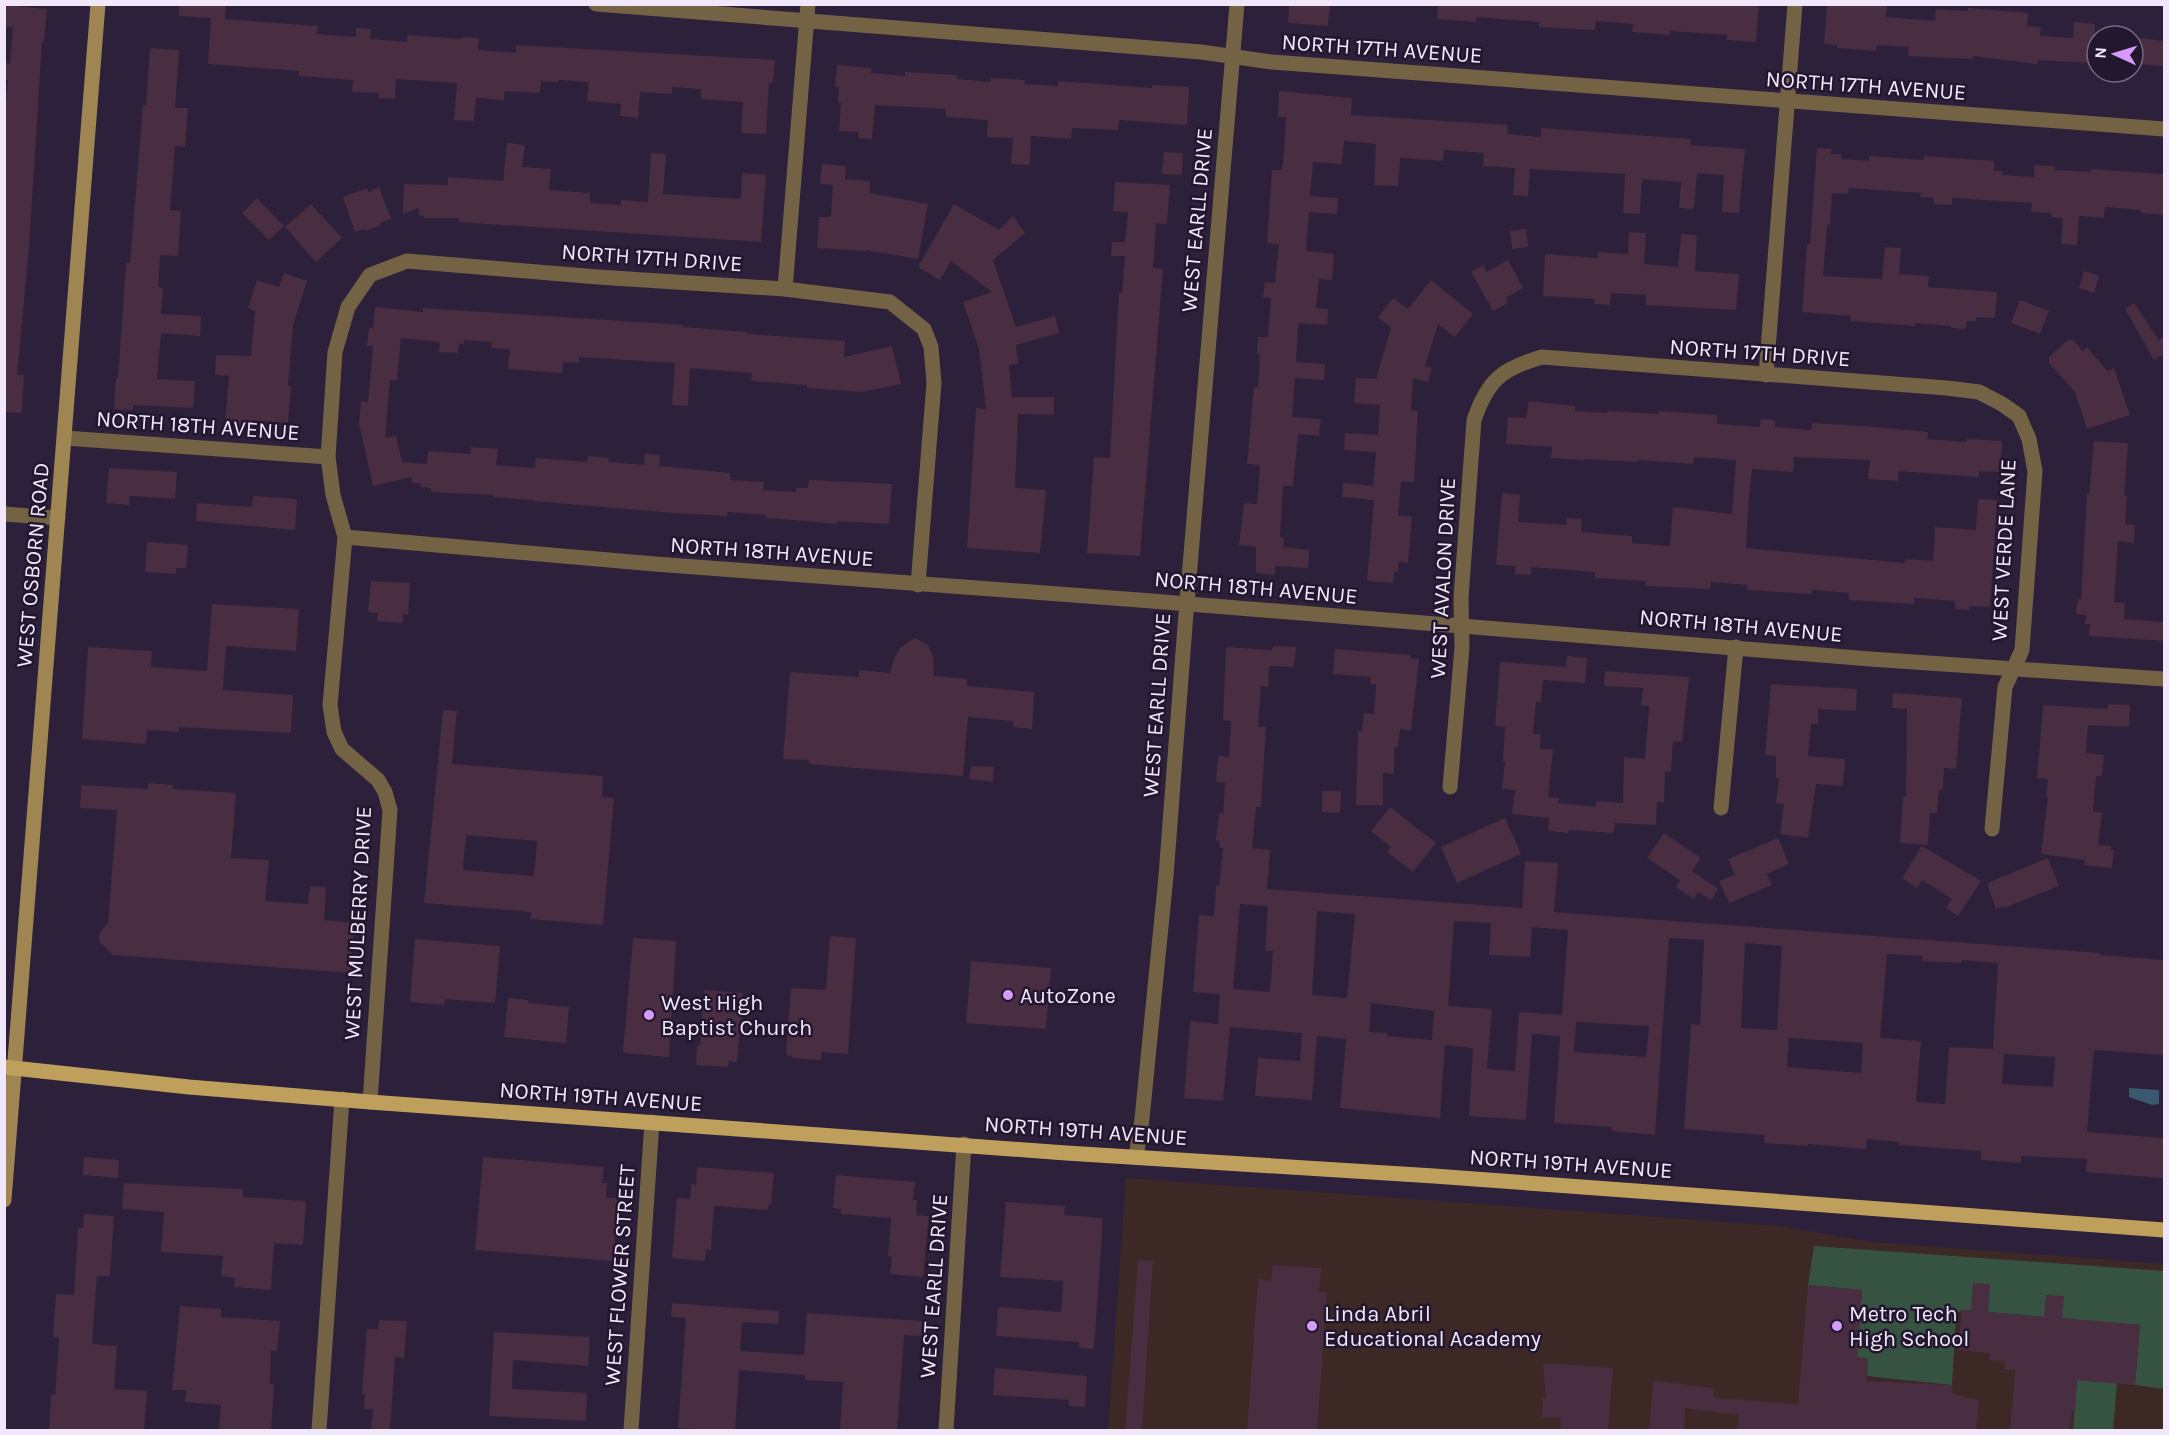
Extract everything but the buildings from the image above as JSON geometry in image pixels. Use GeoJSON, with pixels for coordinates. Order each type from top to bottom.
{"type":"FeatureCollection","features":[{"type":"Feature","properties":{"kind":"main road","name":"NORTH 19TH AVENUE"},"geometry":{"type":"LineString","coordinates":[[9,1068],[189,1087],[370,1102],[1434,1176],[2164,1230]]}},
{"type":"Feature","properties":{"kind":"street","name":"WEST OSBORN ROAD"},"geometry":{"type":"LineString","coordinates":[[4,1200],[9,1068],[65,438],[98,4]]}},
{"type":"Feature","properties":{"kind":"street","name":"NORTH 17TH AVENUE"},"geometry":{"type":"LineString","coordinates":[[596,4],[1201,52],[1272,62],[2164,129]]}},
{"type":"Feature","properties":{"kind":"street"},"geometry":{"type":"LineString","coordinates":[[785,288],[808,4]]}},
{"type":"Feature","properties":{"kind":"street","name":"WEST EARLL DRIVE"},"geometry":{"type":"LineString","coordinates":[[1136,1157],[1142,1119],[1166,876],[1186,605],[1238,4]]}},
{"type":"Feature","properties":{"kind":"street"},"geometry":{"type":"LineString","coordinates":[[1766,375],[1795,4]]}},
{"type":"Feature","properties":{"kind":"street","name":"NORTH 17TH DRIVE"},"geometry":{"type":"LineString","coordinates":[[370,275],[406,261],[598,277],[785,288],[890,302],[924,329],[931,347],[934,382],[918,585]]}},
{"type":"Feature","properties":{"kind":"street","name":"WEST MULBERRY DRIVE"},"geometry":{"type":"LineString","coordinates":[[370,275],[348,308],[335,352],[328,457],[333,495],[345,537],[330,705],[333,732],[342,749],[378,780],[385,792],[390,810],[370,1102]]}},
{"type":"Feature","properties":{"kind":"street","name":"NORTH 17TH DRIVE"},"geometry":{"type":"LineString","coordinates":[[1496,378],[1519,364],[1542,357],[1978,392],[2002,404],[2019,417]]}},
{"type":"Feature","properties":{"kind":"street","name":"WEST AVALON DRIVE"},"geometry":{"type":"LineString","coordinates":[[1450,787],[1462,648],[1461,598],[1474,420],[1482,397],[1496,378]]}},
{"type":"Feature","properties":{"kind":"street","name":"WEST VERDE LANE"},"geometry":{"type":"LineString","coordinates":[[1992,829],[2005,687],[2022,650],[2035,471],[2029,439],[2019,417]]}},
{"type":"Feature","properties":{"kind":"street","name":"NORTH 18TH AVENUE"},"geometry":{"type":"LineString","coordinates":[[65,438],[328,457]]}},
{"type":"Feature","properties":{"kind":"street"},"geometry":{"type":"LineString","coordinates":[[4,514],[58,518]]}},
{"type":"Feature","properties":{"kind":"street","name":"NORTH 18TH AVENUE"},"geometry":{"type":"LineString","coordinates":[[345,537],[562,557],[918,585],[2013,670],[2164,679]]}},
{"type":"Feature","properties":{"kind":"street"},"geometry":{"type":"LineString","coordinates":[[1720,808],[1736,647]]}},
{"type":"Feature","properties":{"kind":"street"},"geometry":{"type":"LineString","coordinates":[[319,1431],[342,1099]]}},
{"type":"Feature","properties":{"kind":"street","name":"WEST FLOWER STREET"},"geometry":{"type":"LineString","coordinates":[[632,1431],[652,1122]]}},
{"type":"Feature","properties":{"kind":"street","name":"WEST EARLL DRIVE"},"geometry":{"type":"LineString","coordinates":[[946,1431],[964,1144]]}},
{"type":"Feature","properties":{"kind":"shaded area"},"geometry":{"type":"Polygon","coordinates":[[[1126,1178],[1779,1226],[1872,1242],[2164,1264],[2164,1430],[1108,1430],[1126,1178]]]}},
{"type":"Feature","properties":{"kind":"green space"},"geometry":{"type":"Polygon","coordinates":[[[1814,1246],[2164,1271],[2164,1389],[2135,1385],[2140,1325],[1962,1310],[1956,1314],[1952,1385],[1867,1376],[1868,1359],[1857,1357],[1862,1290],[1808,1285],[1814,1246]]]}},
{"type":"Feature","properties":{"kind":"green space"},"geometry":{"type":"Polygon","coordinates":[[[2077,1380],[2117,1383],[2113,1430],[2073,1430],[2077,1380]]]}},
{"type":"Feature","properties":{"kind":"water"},"geometry":{"type":"Polygon","coordinates":[[[2129,1088],[2159,1090],[2159,1104],[2152,1105],[2129,1097],[2129,1088]]]}},
{"type":"Feature","properties":{"kind":"place","name":"AutoZone"},"geometry":{"type":"Point","coordinates":[1008,995]}},
{"type":"Feature","properties":{"kind":"place","name":"West High Baptist Church"},"geometry":{"type":"Point","coordinates":[649,1015]}},
{"type":"Feature","properties":{"kind":"place","name":"Linda Abril Educational Academy"},"geometry":{"type":"Point","coordinates":[1312,1326]}},
{"type":"Feature","properties":{"kind":"place","name":"Metro Tech High School"},"geometry":{"type":"Point","coordinates":[1837,1326]}}]}
